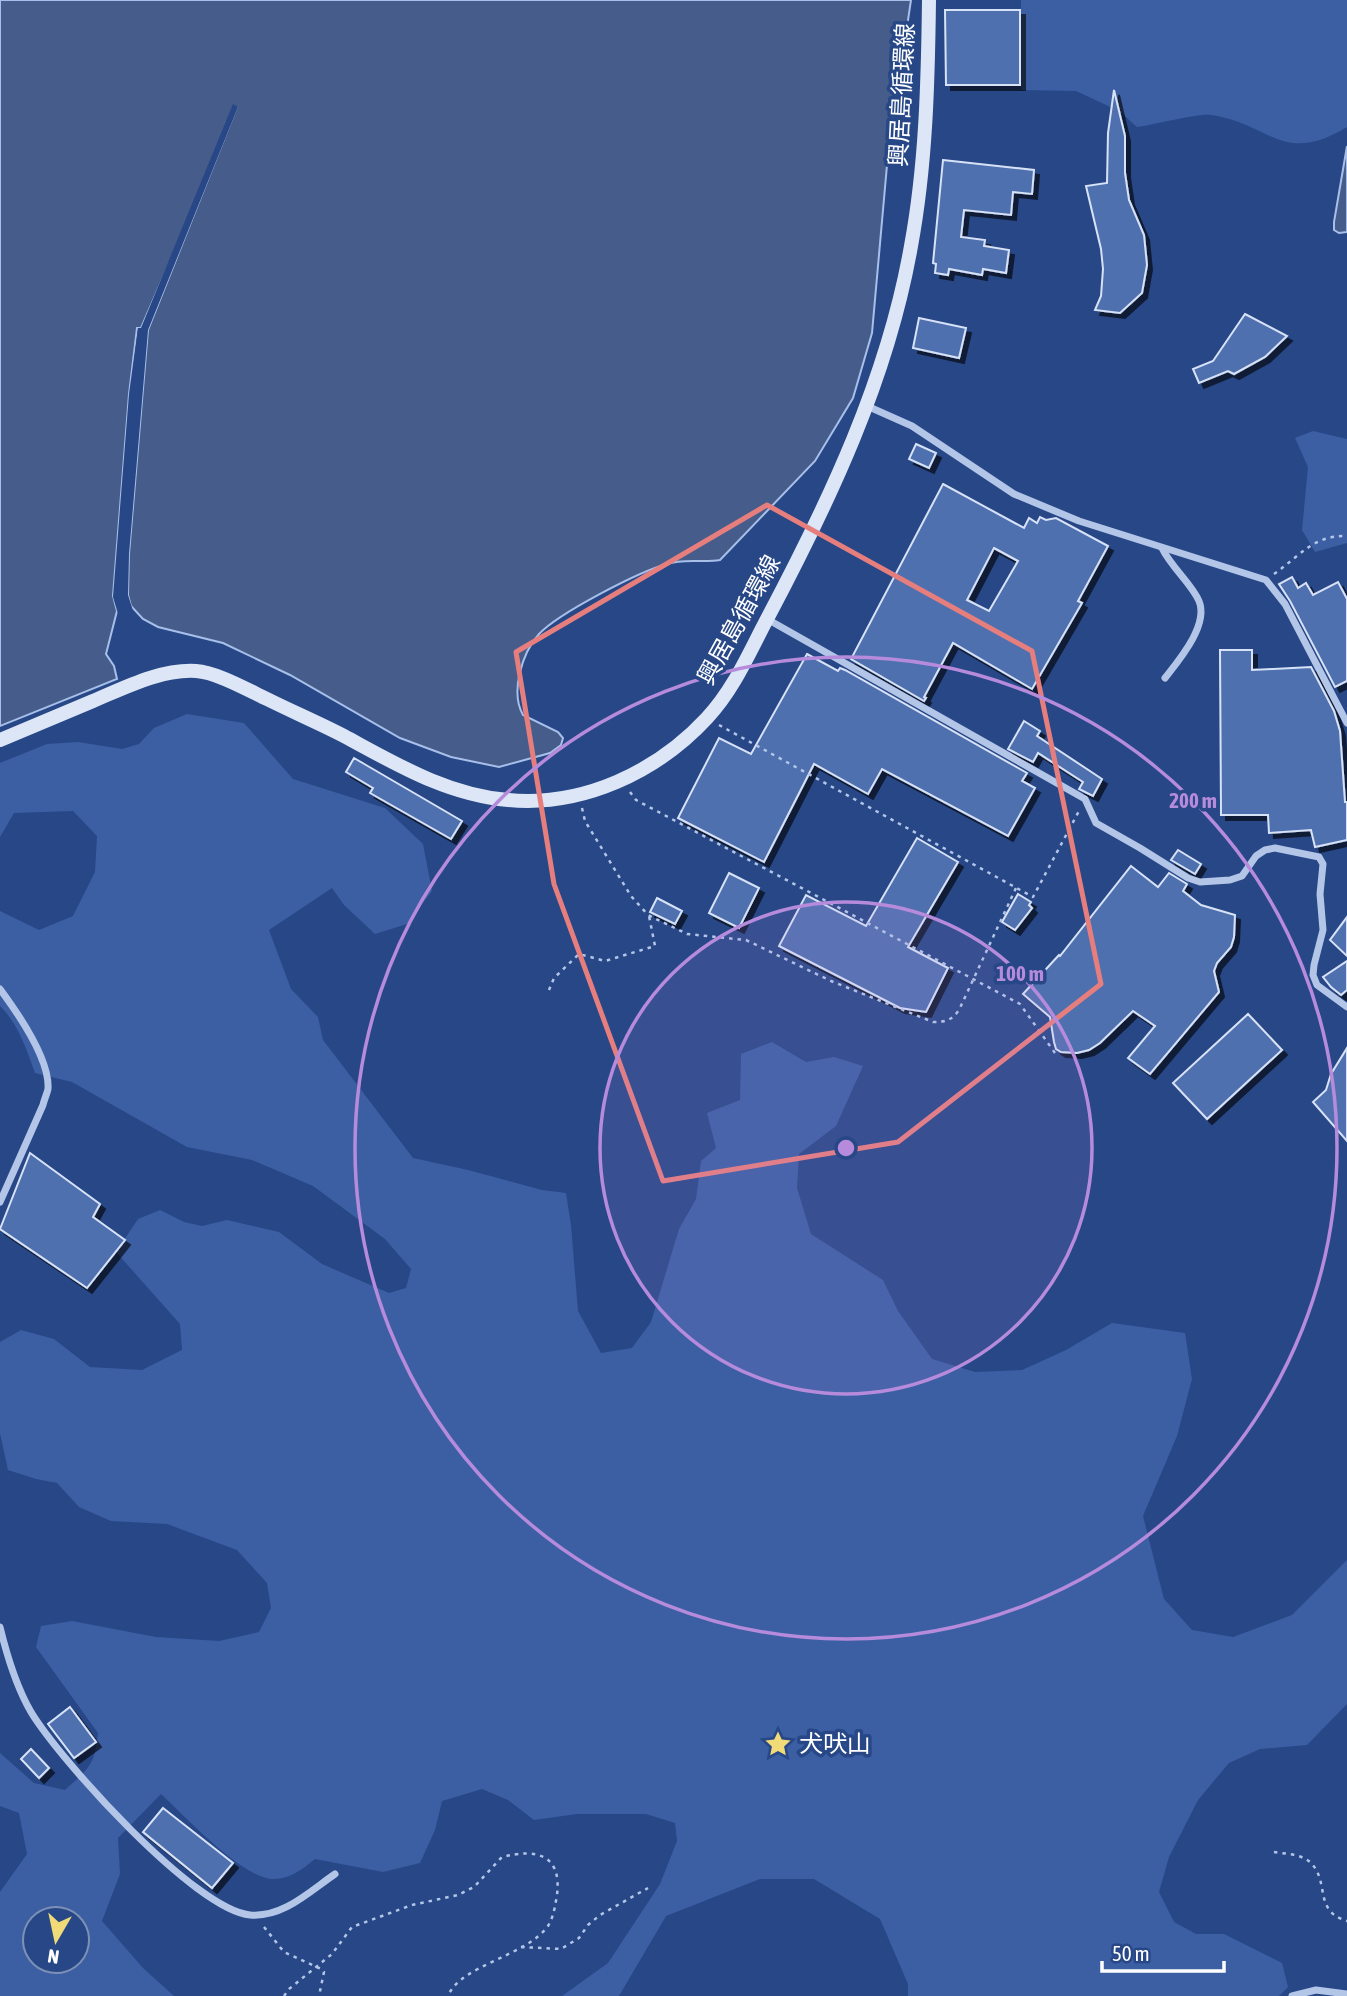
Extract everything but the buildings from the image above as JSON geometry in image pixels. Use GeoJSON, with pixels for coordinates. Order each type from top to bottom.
{"type":"FeatureCollection","features":[{"type":"Feature","properties":{"kind":"main road","name":"興居島循環線"},"geometry":{"type":"LineString","coordinates":[[0,740],[134,684],[170,673],[198,671],[240,686],[342,735],[395,765],[459,791],[512,801],[537,801],[578,795],[622,780],[660,759],[706,719],[729,693],[822,511],[867,406],[888,345],[911,247],[928,95],[929,0]]}},
{"type":"Feature","properties":{"kind":"street"},"geometry":{"type":"LineString","coordinates":[[867,406],[912,426],[1014,494],[1079,521],[1266,580],[1285,604],[1347,723]]}},
{"type":"Feature","properties":{"kind":"street"},"geometry":{"type":"LineString","coordinates":[[1162,548],[1199,601],[1202,617],[1191,643],[1166,678]]}},
{"type":"Feature","properties":{"kind":"street"},"geometry":{"type":"LineString","coordinates":[[767,619],[1085,799],[1096,823],[1188,878],[1200,882],[1230,880],[1242,876],[1256,856],[1275,848],[1319,857],[1323,864],[1320,894],[1323,930],[1313,975],[1317,985],[1347,1007]]}},
{"type":"Feature","properties":{"kind":"street"},"geometry":{"type":"LineString","coordinates":[[0,989],[36,1046],[45,1069],[48,1089],[0,1202]]}},
{"type":"Feature","properties":{"kind":"street"},"geometry":{"type":"LineString","coordinates":[[0,1627],[7,1656],[30,1709],[54,1746],[108,1807],[174,1870],[220,1904],[249,1916],[285,1909],[335,1874]]}},
{"type":"Feature","properties":{"kind":"street"},"geometry":{"type":"LineString","coordinates":[[1292,1996],[1317,1990],[1347,1994]]}},
{"type":"Feature","properties":{"kind":"path"},"geometry":{"type":"LineString","coordinates":[[1266,580],[1292,562],[1311,544],[1331,536],[1347,536]]}},
{"type":"Feature","properties":{"kind":"path"},"geometry":{"type":"LineString","coordinates":[[706,719],[1033,897],[1085,799]]}},
{"type":"Feature","properties":{"kind":"path"},"geometry":{"type":"LineString","coordinates":[[622,780],[636,800],[1020,1004],[1055,1053]]}},
{"type":"Feature","properties":{"kind":"path"},"geometry":{"type":"LineString","coordinates":[[578,795],[585,821],[631,896],[648,915],[687,934],[746,940],[831,981],[933,1022],[944,1022],[953,1018],[1017,888]]}},
{"type":"Feature","properties":{"kind":"path"},"geometry":{"type":"LineString","coordinates":[[549,990],[554,978],[579,954],[605,961],[655,946],[648,915]]}},
{"type":"Feature","properties":{"kind":"path"},"geometry":{"type":"LineString","coordinates":[[1274,1852],[1300,1857],[1311,1864],[1318,1875],[1328,1910],[1347,1922]]}},
{"type":"Feature","properties":{"kind":"path"},"geometry":{"type":"LineString","coordinates":[[284,1996],[332,1954],[352,1927],[412,1905],[458,1895],[474,1887],[502,1857],[514,1853],[532,1853],[556,1866],[558,1878],[554,1915],[546,1928],[521,1947],[456,1982],[447,1996]]}},
{"type":"Feature","properties":{"kind":"path"},"geometry":{"type":"LineString","coordinates":[[521,1947],[561,1949],[579,1938],[588,1925],[600,1915],[648,1888]]}},
{"type":"Feature","properties":{"kind":"path"},"geometry":{"type":"LineString","coordinates":[[261,1914],[266,1931],[284,1952],[318,1966],[324,1972],[318,1996]]}},
{"type":"Feature","properties":{"kind":"highlighted area"},"geometry":{"type":"Polygon","coordinates":[[[767,505],[1032,651],[1101,984],[898,1142],[663,1181],[554,884],[516,652],[767,505]]]}},
{"type":"Feature","properties":{"kind":"shaded area"},"geometry":{"type":"Polygon","coordinates":[[[0,0],[911,0],[888,154],[872,333],[853,398],[815,461],[720,560],[680,561],[654,568],[563,615],[539,634],[523,662],[518,684],[519,706],[523,715],[558,732],[563,738],[561,745],[550,753],[499,767],[451,757],[400,738],[290,675],[223,643],[158,627],[143,619],[131,606],[128,595],[148,330],[237,107],[141,328],[137,328],[113,596],[117,611],[106,654],[114,666],[117,679],[0,726],[0,0]]]}},
{"type":"Feature","properties":{"kind":"shaded area"},"geometry":{"type":"Polygon","coordinates":[[[1021,0],[1347,0],[1347,127],[1325,138],[1307,143],[1291,143],[1232,120],[1211,115],[1137,127],[1119,111],[1076,91],[1021,90],[1021,0]]]}},
{"type":"Feature","properties":{"kind":"shaded area"},"geometry":{"type":"Polygon","coordinates":[[[1347,146],[1347,232],[1339,233],[1334,230],[1334,222],[1347,146]]]}},
{"type":"Feature","properties":{"kind":"shaded area"},"geometry":{"type":"Polygon","coordinates":[[[1313,431],[1347,439],[1347,543],[1315,552],[1302,530],[1308,467],[1295,438],[1313,431]]]}},
{"type":"Feature","properties":{"kind":"shaded area"},"geometry":{"type":"Polygon","coordinates":[[[187,714],[244,723],[293,779],[385,808],[423,844],[432,891],[407,924],[375,934],[344,905],[332,888],[269,930],[291,989],[318,1017],[323,1040],[413,1158],[542,1190],[566,1193],[578,1311],[601,1353],[632,1348],[651,1322],[679,1229],[696,1199],[701,1161],[716,1148],[707,1113],[740,1100],[741,1054],[772,1042],[806,1062],[834,1057],[863,1066],[836,1126],[799,1154],[797,1188],[811,1234],[883,1280],[898,1311],[932,1359],[975,1372],[1022,1370],[1066,1350],[1112,1323],[1185,1333],[1192,1379],[1177,1436],[1143,1516],[1164,1599],[1192,1630],[1233,1637],[1292,1615],[1347,1560],[1347,1704],[1307,1745],[1260,1749],[1229,1763],[1198,1800],[1169,1857],[1159,1892],[1174,1922],[1196,1934],[1224,1934],[1282,1963],[1288,1987],[1279,1996],[908,1996],[908,1984],[880,1919],[814,1879],[760,1879],[666,1916],[619,1996],[562,1996],[608,1963],[660,1884],[677,1841],[675,1823],[646,1814],[577,1814],[534,1820],[508,1800],[482,1789],[442,1801],[435,1830],[420,1863],[383,1872],[315,1859],[290,1876],[278,1879],[260,1876],[245,1868],[198,1830],[161,1794],[118,1838],[120,1874],[102,1921],[143,1968],[174,1996],[0,1996],[0,1892],[27,1854],[19,1813],[0,1806],[0,1753],[34,1783],[65,1790],[89,1766],[95,1753],[98,1733],[36,1647],[41,1626],[72,1621],[156,1637],[219,1641],[259,1632],[271,1608],[267,1583],[237,1550],[167,1524],[111,1521],[79,1507],[57,1483],[8,1470],[0,1433],[0,1342],[21,1330],[54,1339],[90,1367],[142,1370],[182,1350],[180,1324],[116,1252],[138,1219],[160,1210],[184,1222],[202,1226],[227,1220],[279,1232],[322,1264],[389,1293],[406,1288],[411,1269],[385,1239],[313,1186],[252,1160],[187,1147],[72,1082],[35,1073],[16,1028],[0,1006],[0,911],[39,930],[73,916],[95,872],[97,836],[73,811],[14,813],[0,837],[0,763],[47,744],[78,742],[122,749],[139,744],[154,728],[187,714]]]}},
{"type":"Feature","properties":{"kind":"pier"},"geometry":{"type":"Polygon","coordinates":[[[233,104],[238,107],[148,330],[129,554],[128,595],[134,614],[128,608],[125,596],[125,554],[144,329],[141,331],[133,394],[117,596],[121,611],[119,617],[113,597],[129,394],[138,328],[141,328],[233,104]]]}},
{"type":"Feature","properties":{"kind":"place","name":"犬吠山"},"geometry":{"type":"Point","coordinates":[778,1744]}}]}
